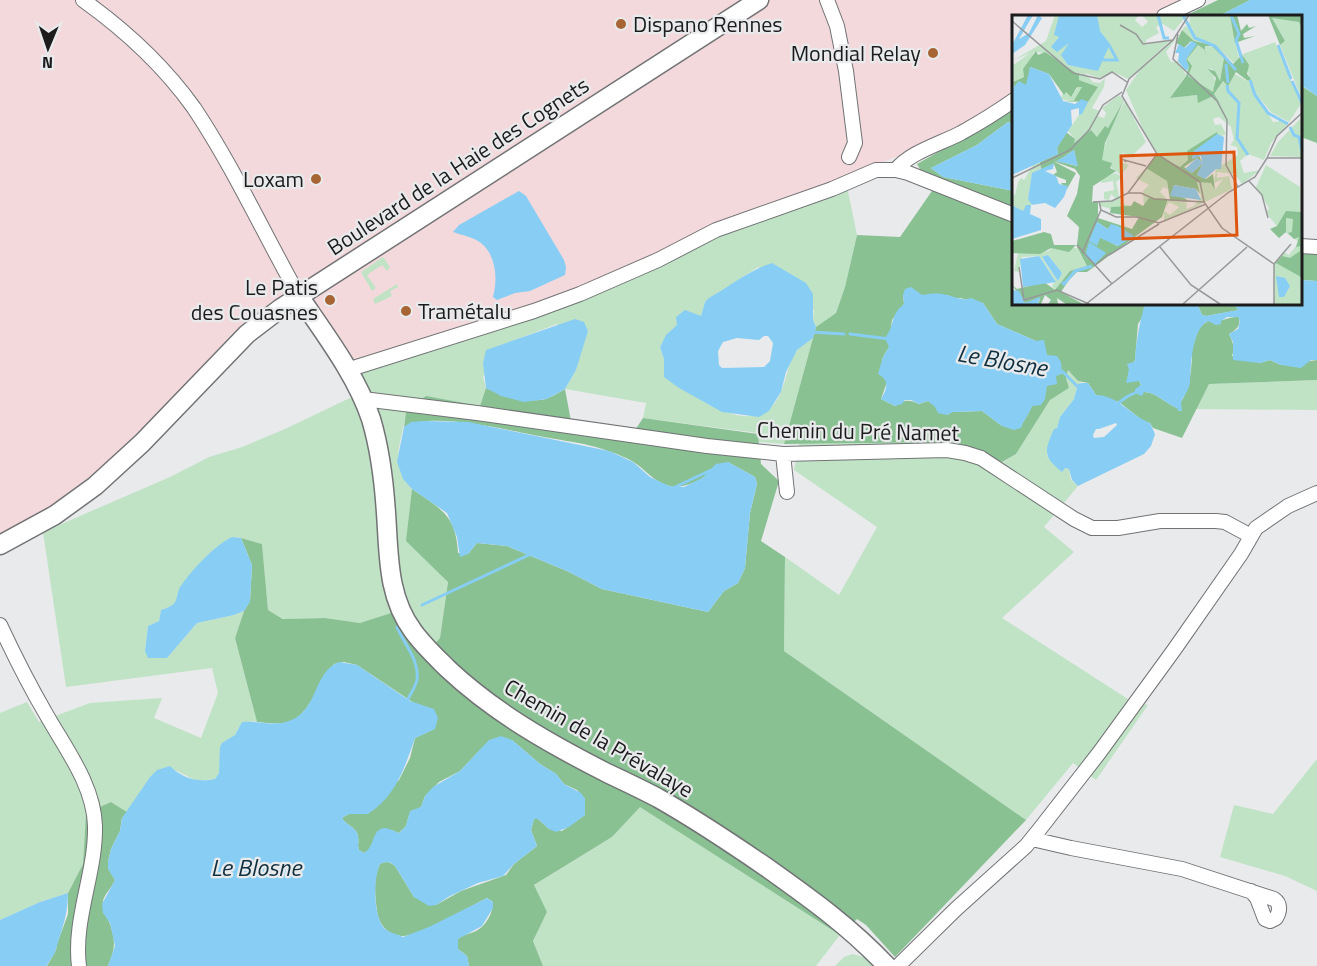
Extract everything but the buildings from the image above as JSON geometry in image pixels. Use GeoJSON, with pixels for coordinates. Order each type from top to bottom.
{"type":"FeatureCollection","features":[{"type":"Feature","properties":{"kind":"street"},"geometry":{"type":"LineString","coordinates":[[83,0],[136,42],[192,106],[239,183],[299,296]]}},
{"type":"Feature","properties":{"kind":"street","name":"Boulevard de la Haie des Cognets"},"geometry":{"type":"LineString","coordinates":[[0,545],[55,515],[95,486],[142,443],[247,334],[299,296],[508,164],[759,0]]}},
{"type":"Feature","properties":{"kind":"street"},"geometry":{"type":"LineString","coordinates":[[827,0],[837,26],[846,71],[855,143],[849,158]]}},
{"type":"Feature","properties":{"kind":"street"},"geometry":{"type":"LineString","coordinates":[[1166,15],[1197,0]]}},
{"type":"Feature","properties":{"kind":"street"},"geometry":{"type":"LineString","coordinates":[[896,170],[901,162],[962,132],[1012,101]]}},
{"type":"Feature","properties":{"kind":"street"},"geometry":{"type":"LineString","coordinates":[[347,370],[534,311],[580,294],[658,260],[716,230],[832,189],[876,170],[896,170],[1012,214]]}},
{"type":"Feature","properties":{"kind":"street"},"geometry":{"type":"LineString","coordinates":[[1302,246],[1317,247]]}},
{"type":"Feature","properties":{"kind":"street","name":"Chemin de la Prévalaye"},"geometry":{"type":"LineString","coordinates":[[299,296],[347,370],[370,417],[381,467],[388,561],[393,589],[399,609],[412,631],[472,692],[555,745],[657,798],[738,848],[815,901],[860,937],[887,966]]}},
{"type":"Feature","properties":{"kind":"street","name":"Chemin du Pré Namet"},"geometry":{"type":"LineString","coordinates":[[363,399],[707,446],[783,454],[928,449],[965,453],[996,466],[1074,519],[1092,528],[1118,528],[1160,521],[1216,521],[1225,522],[1251,536]]}},
{"type":"Feature","properties":{"kind":"street"},"geometry":{"type":"LineString","coordinates":[[783,454],[787,492]]}},
{"type":"Feature","properties":{"kind":"street"},"geometry":{"type":"LineString","coordinates":[[898,966],[1032,839],[1099,753],[1241,554],[1256,528],[1275,513],[1317,493]]}},
{"type":"Feature","properties":{"kind":"street"},"geometry":{"type":"LineString","coordinates":[[0,625],[42,708],[81,776],[91,800],[94,813],[94,839],[78,940],[79,966]]}},
{"type":"Feature","properties":{"kind":"street"},"geometry":{"type":"LineString","coordinates":[[1032,839],[1203,870],[1251,891]]}},
{"type":"Feature","properties":{"kind":"shaded area"},"geometry":{"type":"Polygon","coordinates":[[[0,0],[1188,0],[1153,15],[1012,15],[1012,99],[936,141],[710,231],[657,259],[352,370],[299,296],[272,302],[231,335],[135,441],[66,500],[0,539],[0,0]]]}},
{"type":"Feature","properties":{"kind":"green space"},"geometry":{"type":"Polygon","coordinates":[[[1218,0],[1250,0],[1221,15],[1187,15],[1218,0]]]}},
{"type":"Feature","properties":{"kind":"green space"},"geometry":{"type":"Polygon","coordinates":[[[1302,86],[1317,96],[1317,143],[1302,137],[1302,86]]]}},
{"type":"Feature","properties":{"kind":"green space"},"geometry":{"type":"Polygon","coordinates":[[[1012,110],[1012,123],[1008,122],[977,145],[931,168],[943,177],[1012,191],[1012,304],[1145,304],[1144,314],[1138,324],[1135,360],[1129,370],[1128,378],[1139,381],[1144,392],[1157,396],[1177,408],[1188,385],[1192,349],[1198,328],[1208,321],[1216,322],[1239,317],[1237,327],[1229,334],[1233,345],[1232,356],[1260,363],[1270,360],[1281,365],[1317,360],[1317,380],[1209,384],[1182,438],[1153,428],[1150,423],[1142,420],[1119,402],[1096,395],[1088,383],[1078,381],[1068,370],[1066,378],[1069,388],[1050,400],[1016,454],[1002,462],[976,449],[954,442],[784,444],[816,327],[836,313],[845,287],[857,235],[900,237],[932,191],[917,164],[1012,110]],[[903,295],[904,304],[892,320],[889,347],[883,357],[879,374],[887,382],[881,399],[895,406],[907,401],[919,404],[928,401],[947,415],[952,412],[982,411],[1002,426],[1021,427],[1032,406],[1045,399],[1047,355],[1036,341],[997,324],[983,303],[960,298],[954,299],[948,295],[903,295]]]}},
{"type":"Feature","properties":{"kind":"green space"},"geometry":{"type":"Polygon","coordinates":[[[845,177],[857,235],[845,287],[836,313],[816,327],[813,320],[814,310],[758,267],[705,302],[701,316],[677,327],[660,347],[664,359],[664,377],[709,404],[742,416],[758,415],[771,408],[781,392],[795,354],[813,338],[784,444],[759,442],[758,433],[643,418],[646,403],[565,389],[576,370],[557,324],[502,345],[483,377],[486,388],[480,406],[406,412],[398,461],[400,470],[412,489],[407,541],[448,581],[440,638],[433,647],[378,619],[360,623],[325,618],[284,619],[268,610],[262,544],[232,537],[178,592],[177,601],[161,610],[159,621],[148,626],[145,651],[167,658],[197,623],[244,611],[235,638],[257,722],[252,721],[239,727],[215,779],[197,781],[173,769],[150,777],[127,812],[111,802],[86,813],[83,864],[68,893],[40,902],[0,920],[0,713],[27,702],[39,722],[90,703],[162,698],[154,718],[201,738],[218,693],[212,668],[66,687],[43,532],[170,477],[209,457],[242,447],[285,429],[354,396],[352,370],[542,305],[710,231],[845,177]]]}},
{"type":"Feature","properties":{"kind":"green space"},"geometry":{"type":"Polygon","coordinates":[[[1302,252],[1317,253],[1317,281],[1302,280],[1302,252]]]}},
{"type":"Feature","properties":{"kind":"green space"},"geometry":{"type":"Polygon","coordinates":[[[383,257],[390,267],[387,271],[382,265],[367,275],[376,288],[372,291],[361,272],[383,257]]]}},
{"type":"Feature","properties":{"kind":"green space"},"geometry":{"type":"Polygon","coordinates":[[[397,284],[398,287],[390,291],[392,296],[375,304],[373,299],[397,284]]]}},
{"type":"Feature","properties":{"kind":"green space"},"geometry":{"type":"Polygon","coordinates":[[[1197,304],[1234,304],[1239,310],[1206,316],[1202,315],[1197,304]]]}},
{"type":"Feature","properties":{"kind":"green space"},"geometry":{"type":"Polygon","coordinates":[[[1068,370],[1082,383],[1078,384],[1074,399],[1060,417],[1057,428],[1050,438],[1047,456],[1062,471],[1065,468],[1069,469],[1071,480],[1078,486],[1044,527],[1074,552],[1002,618],[1131,701],[1148,705],[1096,780],[1073,763],[1026,820],[784,651],[785,557],[839,595],[877,527],[794,470],[799,444],[954,442],[976,449],[1003,462],[1016,454],[1050,400],[1069,388],[1066,378],[1068,370]]]}},
{"type":"Feature","properties":{"kind":"green space"},"geometry":{"type":"Polygon","coordinates":[[[1317,380],[1317,410],[1196,409],[1209,384],[1317,380]]]}},
{"type":"Feature","properties":{"kind":"green space"},"geometry":{"type":"Polygon","coordinates":[[[486,388],[508,396],[535,400],[548,398],[565,389],[573,432],[628,441],[643,418],[758,434],[761,464],[779,481],[761,541],[785,557],[784,651],[1026,820],[895,957],[866,925],[857,919],[840,935],[640,807],[612,837],[534,885],[547,912],[533,941],[543,966],[469,966],[467,956],[458,949],[458,939],[480,929],[486,923],[493,902],[487,898],[430,927],[408,935],[401,936],[392,933],[382,925],[378,916],[375,893],[376,875],[380,864],[388,862],[393,864],[414,897],[436,905],[461,891],[506,875],[514,864],[537,846],[531,830],[534,819],[538,819],[549,829],[562,831],[585,815],[585,799],[577,790],[564,784],[556,774],[540,764],[512,740],[480,750],[460,771],[439,782],[425,796],[421,807],[409,815],[406,826],[399,833],[391,830],[368,851],[364,853],[359,850],[357,833],[343,820],[343,817],[349,814],[362,814],[399,780],[410,758],[415,738],[432,730],[414,703],[357,665],[344,662],[334,664],[310,703],[299,716],[286,722],[257,722],[235,638],[244,611],[250,601],[252,565],[241,538],[262,544],[268,610],[283,619],[325,618],[360,623],[410,607],[415,623],[433,646],[440,638],[448,582],[406,541],[412,489],[445,514],[454,530],[458,553],[468,554],[477,543],[507,546],[567,571],[602,589],[708,612],[724,591],[738,583],[745,568],[750,513],[757,484],[755,477],[728,462],[693,483],[678,487],[660,482],[627,459],[585,444],[451,421],[432,421],[404,427],[406,412],[426,396],[480,406],[486,388]]]}},
{"type":"Feature","properties":{"kind":"green space"},"geometry":{"type":"Polygon","coordinates":[[[1317,759],[1317,891],[1285,876],[1220,857],[1234,805],[1273,814],[1317,759]]]}},
{"type":"Feature","properties":{"kind":"green space"},"geometry":{"type":"Polygon","coordinates":[[[111,802],[127,812],[122,818],[120,831],[111,849],[108,862],[108,868],[115,880],[103,901],[114,941],[108,966],[47,966],[56,950],[68,914],[68,893],[83,864],[86,813],[111,802]]]}},
{"type":"Feature","properties":{"kind":"green space"},"geometry":{"type":"Polygon","coordinates":[[[640,806],[840,935],[816,966],[543,966],[533,941],[547,912],[533,886],[612,837],[640,806]]]}},
{"type":"Feature","properties":{"kind":"green space"},"geometry":{"type":"Polygon","coordinates":[[[853,954],[866,958],[873,966],[835,966],[844,957],[853,954]]]}},
{"type":"Feature","properties":{"kind":"water"},"geometry":{"type":"Polygon","coordinates":[[[1250,0],[1317,0],[1317,96],[1302,86],[1302,15],[1221,15],[1250,0]]]}},
{"type":"Feature","properties":{"kind":"water"},"geometry":{"type":"Polygon","coordinates":[[[1008,122],[1012,123],[1012,191],[943,177],[931,168],[977,145],[1008,122]]]}},
{"type":"Feature","properties":{"kind":"water"},"geometry":{"type":"Polygon","coordinates":[[[519,191],[526,196],[564,260],[565,275],[530,291],[515,293],[497,300],[493,297],[495,275],[490,254],[478,241],[453,232],[459,225],[519,191]]]}},
{"type":"Feature","properties":{"kind":"water"},"geometry":{"type":"Polygon","coordinates":[[[772,263],[806,283],[813,294],[813,320],[816,327],[813,338],[797,350],[786,372],[781,392],[769,411],[759,417],[722,412],[664,377],[664,359],[660,347],[666,335],[677,325],[676,317],[685,310],[701,316],[705,302],[709,298],[772,263]],[[768,336],[759,340],[737,338],[723,342],[718,351],[719,365],[722,368],[764,367],[770,361],[773,343],[768,336]]]}},
{"type":"Feature","properties":{"kind":"water"},"geometry":{"type":"Polygon","coordinates":[[[1302,280],[1317,281],[1317,360],[1311,360],[1301,368],[1281,365],[1270,360],[1260,363],[1233,360],[1233,342],[1229,334],[1238,329],[1240,321],[1238,317],[1227,317],[1221,321],[1221,324],[1216,325],[1208,321],[1199,331],[1193,347],[1190,384],[1181,402],[1182,411],[1178,411],[1177,408],[1153,394],[1144,392],[1142,396],[1135,393],[1135,389],[1141,385],[1139,381],[1126,383],[1129,370],[1127,364],[1135,360],[1138,331],[1145,304],[1197,304],[1202,315],[1206,316],[1238,310],[1234,304],[1302,304],[1302,280]]]}},
{"type":"Feature","properties":{"kind":"water"},"geometry":{"type":"Polygon","coordinates":[[[911,287],[922,295],[942,294],[960,299],[971,298],[983,303],[997,324],[1036,341],[1044,340],[1047,355],[1057,356],[1061,362],[1062,374],[1056,376],[1057,384],[1047,386],[1045,399],[1041,405],[1032,406],[1021,428],[1014,430],[1002,426],[982,411],[953,412],[947,415],[938,413],[928,401],[919,404],[905,400],[902,404],[895,406],[881,399],[885,392],[886,382],[878,374],[889,347],[885,338],[896,312],[904,304],[905,289],[911,287]]]}},
{"type":"Feature","properties":{"kind":"water"},"geometry":{"type":"Polygon","coordinates":[[[575,319],[584,322],[588,331],[576,370],[565,389],[547,399],[524,402],[501,396],[486,388],[483,363],[486,350],[575,319]]]}},
{"type":"Feature","properties":{"kind":"water"},"geometry":{"type":"Polygon","coordinates":[[[1088,383],[1096,395],[1118,402],[1150,423],[1155,434],[1151,446],[1144,454],[1078,486],[1072,480],[1069,469],[1065,468],[1062,472],[1051,462],[1047,448],[1060,417],[1074,399],[1078,384],[1088,383]],[[1116,423],[1096,429],[1094,438],[1104,437],[1117,425],[1116,423]]]}},
{"type":"Feature","properties":{"kind":"water"},"geometry":{"type":"Polygon","coordinates":[[[411,422],[468,422],[609,451],[633,462],[650,477],[669,486],[684,487],[702,478],[716,464],[728,462],[755,477],[757,484],[750,513],[745,568],[738,583],[724,591],[708,612],[602,589],[567,571],[507,546],[477,543],[468,554],[460,557],[457,537],[447,513],[412,489],[403,479],[397,462],[404,427],[411,422]]]}},
{"type":"Feature","properties":{"kind":"water"},"geometry":{"type":"Polygon","coordinates":[[[232,537],[241,538],[252,565],[250,602],[244,611],[197,623],[167,658],[148,658],[145,651],[148,626],[159,621],[161,610],[173,605],[180,588],[199,564],[219,545],[232,537]]]}},
{"type":"Feature","properties":{"kind":"water","name":"Le Blosne"},"geometry":{"type":"Polygon","coordinates":[[[339,662],[357,665],[410,701],[434,709],[438,718],[435,729],[415,738],[403,770],[386,799],[368,814],[349,814],[343,817],[343,820],[357,833],[359,850],[364,853],[368,850],[375,835],[381,829],[387,828],[399,833],[406,826],[410,811],[421,807],[425,796],[433,787],[460,771],[489,740],[501,736],[512,740],[540,764],[556,774],[564,784],[581,793],[585,799],[585,815],[569,827],[556,832],[538,819],[534,819],[531,830],[537,846],[503,876],[478,883],[436,905],[429,906],[414,897],[393,864],[384,862],[380,864],[375,888],[378,916],[385,929],[403,937],[429,927],[487,898],[493,902],[493,908],[482,926],[458,939],[458,949],[467,956],[469,966],[108,966],[115,946],[110,923],[103,913],[102,904],[115,880],[108,869],[108,862],[111,849],[120,831],[122,818],[150,777],[157,770],[170,766],[180,774],[191,778],[215,779],[219,773],[220,747],[222,743],[235,735],[242,722],[283,723],[299,716],[311,701],[324,674],[339,662]]]}},
{"type":"Feature","properties":{"kind":"water"},"geometry":{"type":"Polygon","coordinates":[[[68,893],[62,928],[55,951],[47,966],[0,966],[0,920],[40,902],[68,893]]]}},
{"type":"Feature","properties":{"kind":"waterway","name":"Le Blosne"},"geometry":{"type":"LineString","coordinates":[[811,332],[844,334]]}},
{"type":"Feature","properties":{"kind":"waterway","name":"Le Blosne"},"geometry":{"type":"LineString","coordinates":[[850,334],[890,339]]}},
{"type":"Feature","properties":{"kind":"waterway","name":"Le Blosne"},"geometry":{"type":"LineString","coordinates":[[1058,371],[1062,371],[1080,389]]}},
{"type":"Feature","properties":{"kind":"waterway","name":"Le Blosne"},"geometry":{"type":"LineString","coordinates":[[1117,404],[1137,392]]}},
{"type":"Feature","properties":{"kind":"waterway","name":"Le Blosne"},"geometry":{"type":"LineString","coordinates":[[673,488],[711,470]]}},
{"type":"Feature","properties":{"kind":"waterway","name":"Le Blosne"},"geometry":{"type":"LineString","coordinates":[[422,605],[531,554]]}},
{"type":"Feature","properties":{"kind":"waterway","name":"Le Blosne"},"geometry":{"type":"LineString","coordinates":[[397,627],[414,659],[417,673],[416,683],[406,703]]}},
{"type":"Feature","properties":{"kind":"place","name":"Dispano Rennes"},"geometry":{"type":"Point","coordinates":[621,24]}},
{"type":"Feature","properties":{"kind":"place","name":"Mondial Relay"},"geometry":{"type":"Point","coordinates":[933,53]}},
{"type":"Feature","properties":{"kind":"place","name":"Loxam"},"geometry":{"type":"Point","coordinates":[316,179]}},
{"type":"Feature","properties":{"kind":"place","name":"Le Patis des Couasnes"},"geometry":{"type":"Point","coordinates":[330,300]}},
{"type":"Feature","properties":{"kind":"place","name":"Tramétalu"},"geometry":{"type":"Point","coordinates":[406,311]}}]}
